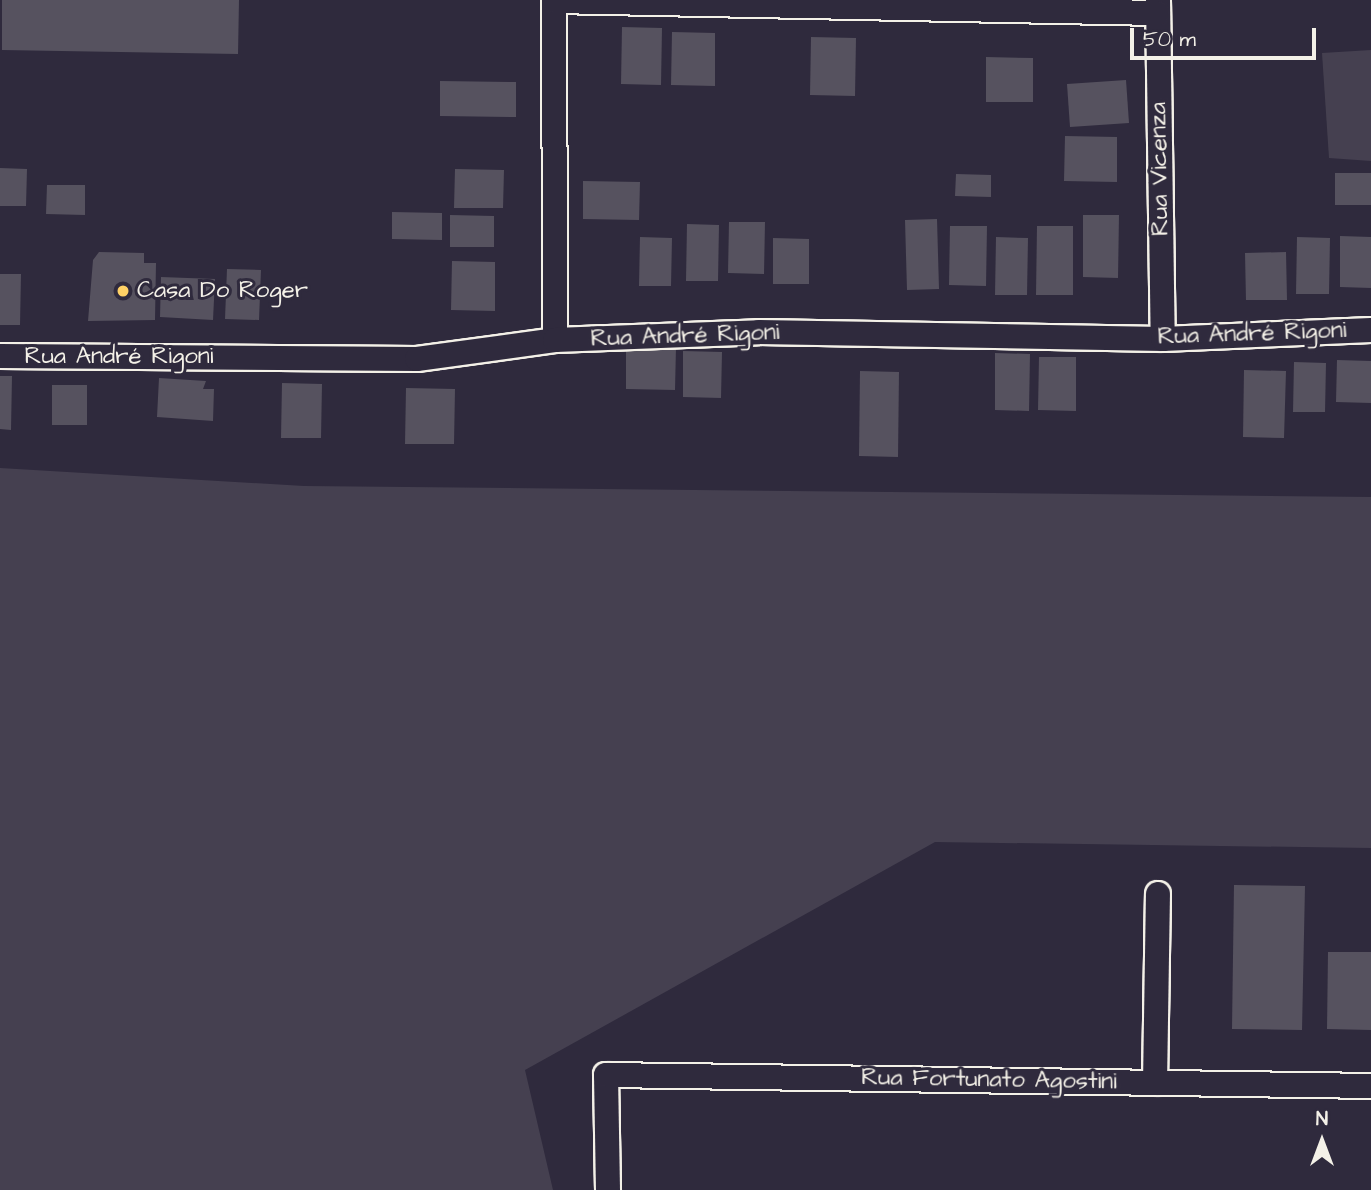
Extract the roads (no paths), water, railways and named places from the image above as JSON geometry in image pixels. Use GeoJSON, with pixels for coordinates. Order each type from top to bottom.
{"type":"FeatureCollection","features":[{"type":"Feature","properties":{"kind":"street"},"geometry":{"type":"LineString","coordinates":[[555,340],[554,1],[1158,6]]}},
{"type":"Feature","properties":{"kind":"street","name":"Rua Vicenza"},"geometry":{"type":"LineString","coordinates":[[1158,6],[1163,338]]}},
{"type":"Feature","properties":{"kind":"street","name":"Rua André Rigoni"},"geometry":{"type":"LineString","coordinates":[[0,356],[417,359],[555,340],[759,332],[1163,338],[1371,330]]}},
{"type":"Feature","properties":{"kind":"street"},"geometry":{"type":"LineString","coordinates":[[1155,1083],[1158,894]]}},
{"type":"Feature","properties":{"kind":"street","name":"Rua Fortunato Agostini"},"geometry":{"type":"LineString","coordinates":[[608,1190],[606,1075],[1371,1086]]}},
{"type":"Feature","properties":{"kind":"place","name":"Casa Do Roger"},"geometry":{"type":"Point","coordinates":[123,291]}}]}
